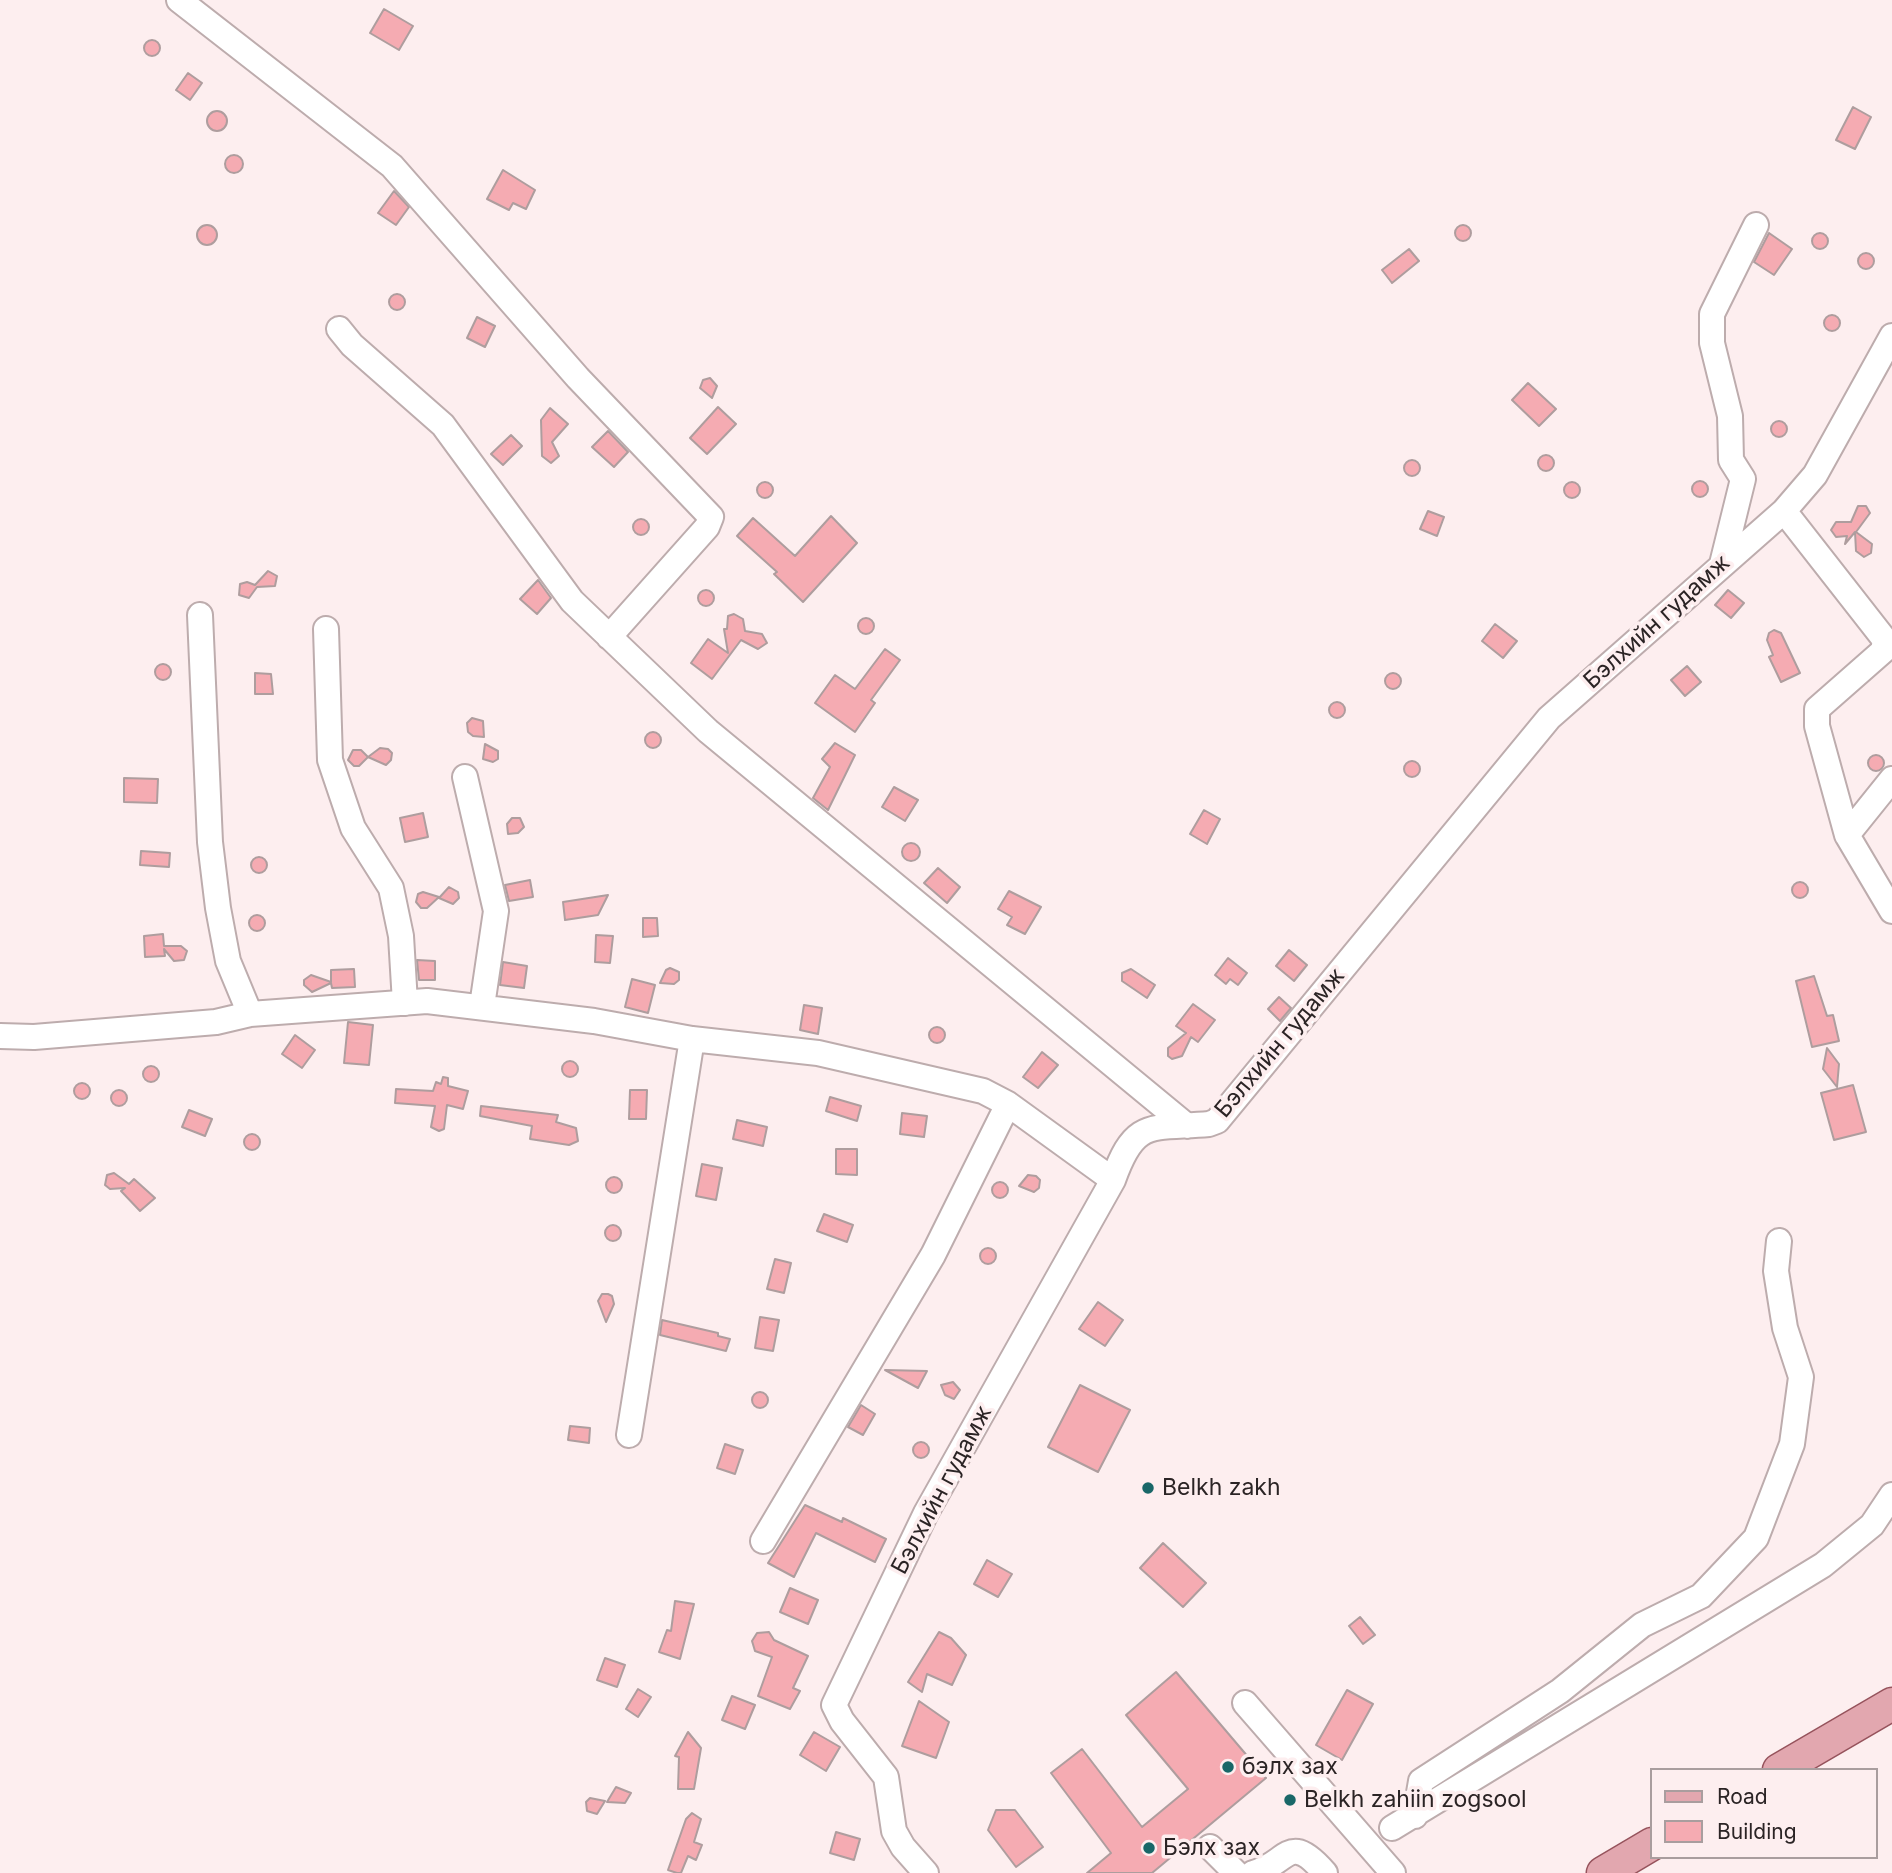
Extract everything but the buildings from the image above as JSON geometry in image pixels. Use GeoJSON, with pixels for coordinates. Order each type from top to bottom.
{"type":"FeatureCollection","features":[{"type":"Feature","properties":{"kind":"main road"},"geometry":{"type":"LineString","coordinates":[[1782,1768],[1892,1704]]}},
{"type":"Feature","properties":{"kind":"main road"},"geometry":{"type":"LineString","coordinates":[[1603,1873],[1650,1845]]}},
{"type":"Feature","properties":{"kind":"street"},"geometry":{"type":"LineString","coordinates":[[179,0],[392,166],[578,378],[711,517],[707,527],[609,637]]}},
{"type":"Feature","properties":{"kind":"street"},"geometry":{"type":"LineString","coordinates":[[1722,564],[1743,479],[1731,460],[1730,416],[1713,343],[1712,314],[1756,225]]}},
{"type":"Feature","properties":{"kind":"street"},"geometry":{"type":"LineString","coordinates":[[339,329],[352,345],[443,425],[572,601],[708,731],[1186,1126]]}},
{"type":"Feature","properties":{"kind":"street","name":"Бэлхийн гудамж"},"geometry":{"type":"LineString","coordinates":[[926,1873],[903,1847],[894,1831],[886,1777],[842,1721],[834,1705],[926,1513],[1113,1180],[1125,1147],[1139,1135],[1155,1128],[1217,1121],[1549,718],[1784,510],[1815,475],[1892,336]]}},
{"type":"Feature","properties":{"kind":"street"},"geometry":{"type":"LineString","coordinates":[[1784,510],[1885,640],[1883,651],[1817,709],[1817,726],[1847,835],[1892,911]]}},
{"type":"Feature","properties":{"kind":"street"},"geometry":{"type":"LineString","coordinates":[[200,615],[211,842],[218,908],[228,961],[250,1014]]}},
{"type":"Feature","properties":{"kind":"street"},"geometry":{"type":"LineString","coordinates":[[326,629],[330,760],[353,828],[391,888],[401,936],[405,1003]]}},
{"type":"Feature","properties":{"kind":"street"},"geometry":{"type":"LineString","coordinates":[[465,776],[496,911],[482,1006]]}},
{"type":"Feature","properties":{"kind":"street"},"geometry":{"type":"LineString","coordinates":[[1847,835],[1892,779]]}},
{"type":"Feature","properties":{"kind":"street"},"geometry":{"type":"LineString","coordinates":[[0,1036],[34,1037],[216,1022],[250,1014],[427,1001],[482,1006],[594,1021],[692,1039],[818,1052],[983,1091],[1008,1104],[1113,1180]]}},
{"type":"Feature","properties":{"kind":"street"},"geometry":{"type":"LineString","coordinates":[[629,1436],[692,1039]]}},
{"type":"Feature","properties":{"kind":"street"},"geometry":{"type":"LineString","coordinates":[[763,1541],[933,1255],[1008,1104]]}},
{"type":"Feature","properties":{"kind":"street"},"geometry":{"type":"LineString","coordinates":[[1415,1816],[1421,1781],[1560,1691],[1642,1625],[1701,1596],[1756,1538],[1792,1444],[1801,1377],[1784,1328],[1777,1282],[1779,1241]]}},
{"type":"Feature","properties":{"kind":"street"},"geometry":{"type":"LineString","coordinates":[[1392,1828],[1823,1565],[1872,1525],[1892,1495]]}},
{"type":"Feature","properties":{"kind":"street"},"geometry":{"type":"LineString","coordinates":[[1245,1703],[1393,1873]]}},
{"type":"Feature","properties":{"kind":"street"},"geometry":{"type":"LineString","coordinates":[[1210,1847],[1236,1873]]}},
{"type":"Feature","properties":{"kind":"street"},"geometry":{"type":"LineString","coordinates":[[1252,1873],[1283,1854],[1300,1852],[1311,1857],[1325,1873]]}},
{"type":"Feature","properties":{"kind":"place","name":"Belkh zakh"},"geometry":{"type":"Point","coordinates":[1148,1488]}},
{"type":"Feature","properties":{"kind":"place","name":"бэлх зах"},"geometry":{"type":"Point","coordinates":[1228,1767]}},
{"type":"Feature","properties":{"kind":"place","name":"Belkh zahiin zogsool"},"geometry":{"type":"Point","coordinates":[1290,1800]}},
{"type":"Feature","properties":{"kind":"place","name":"Бэлх зах"},"geometry":{"type":"Point","coordinates":[1149,1848]}}]}
